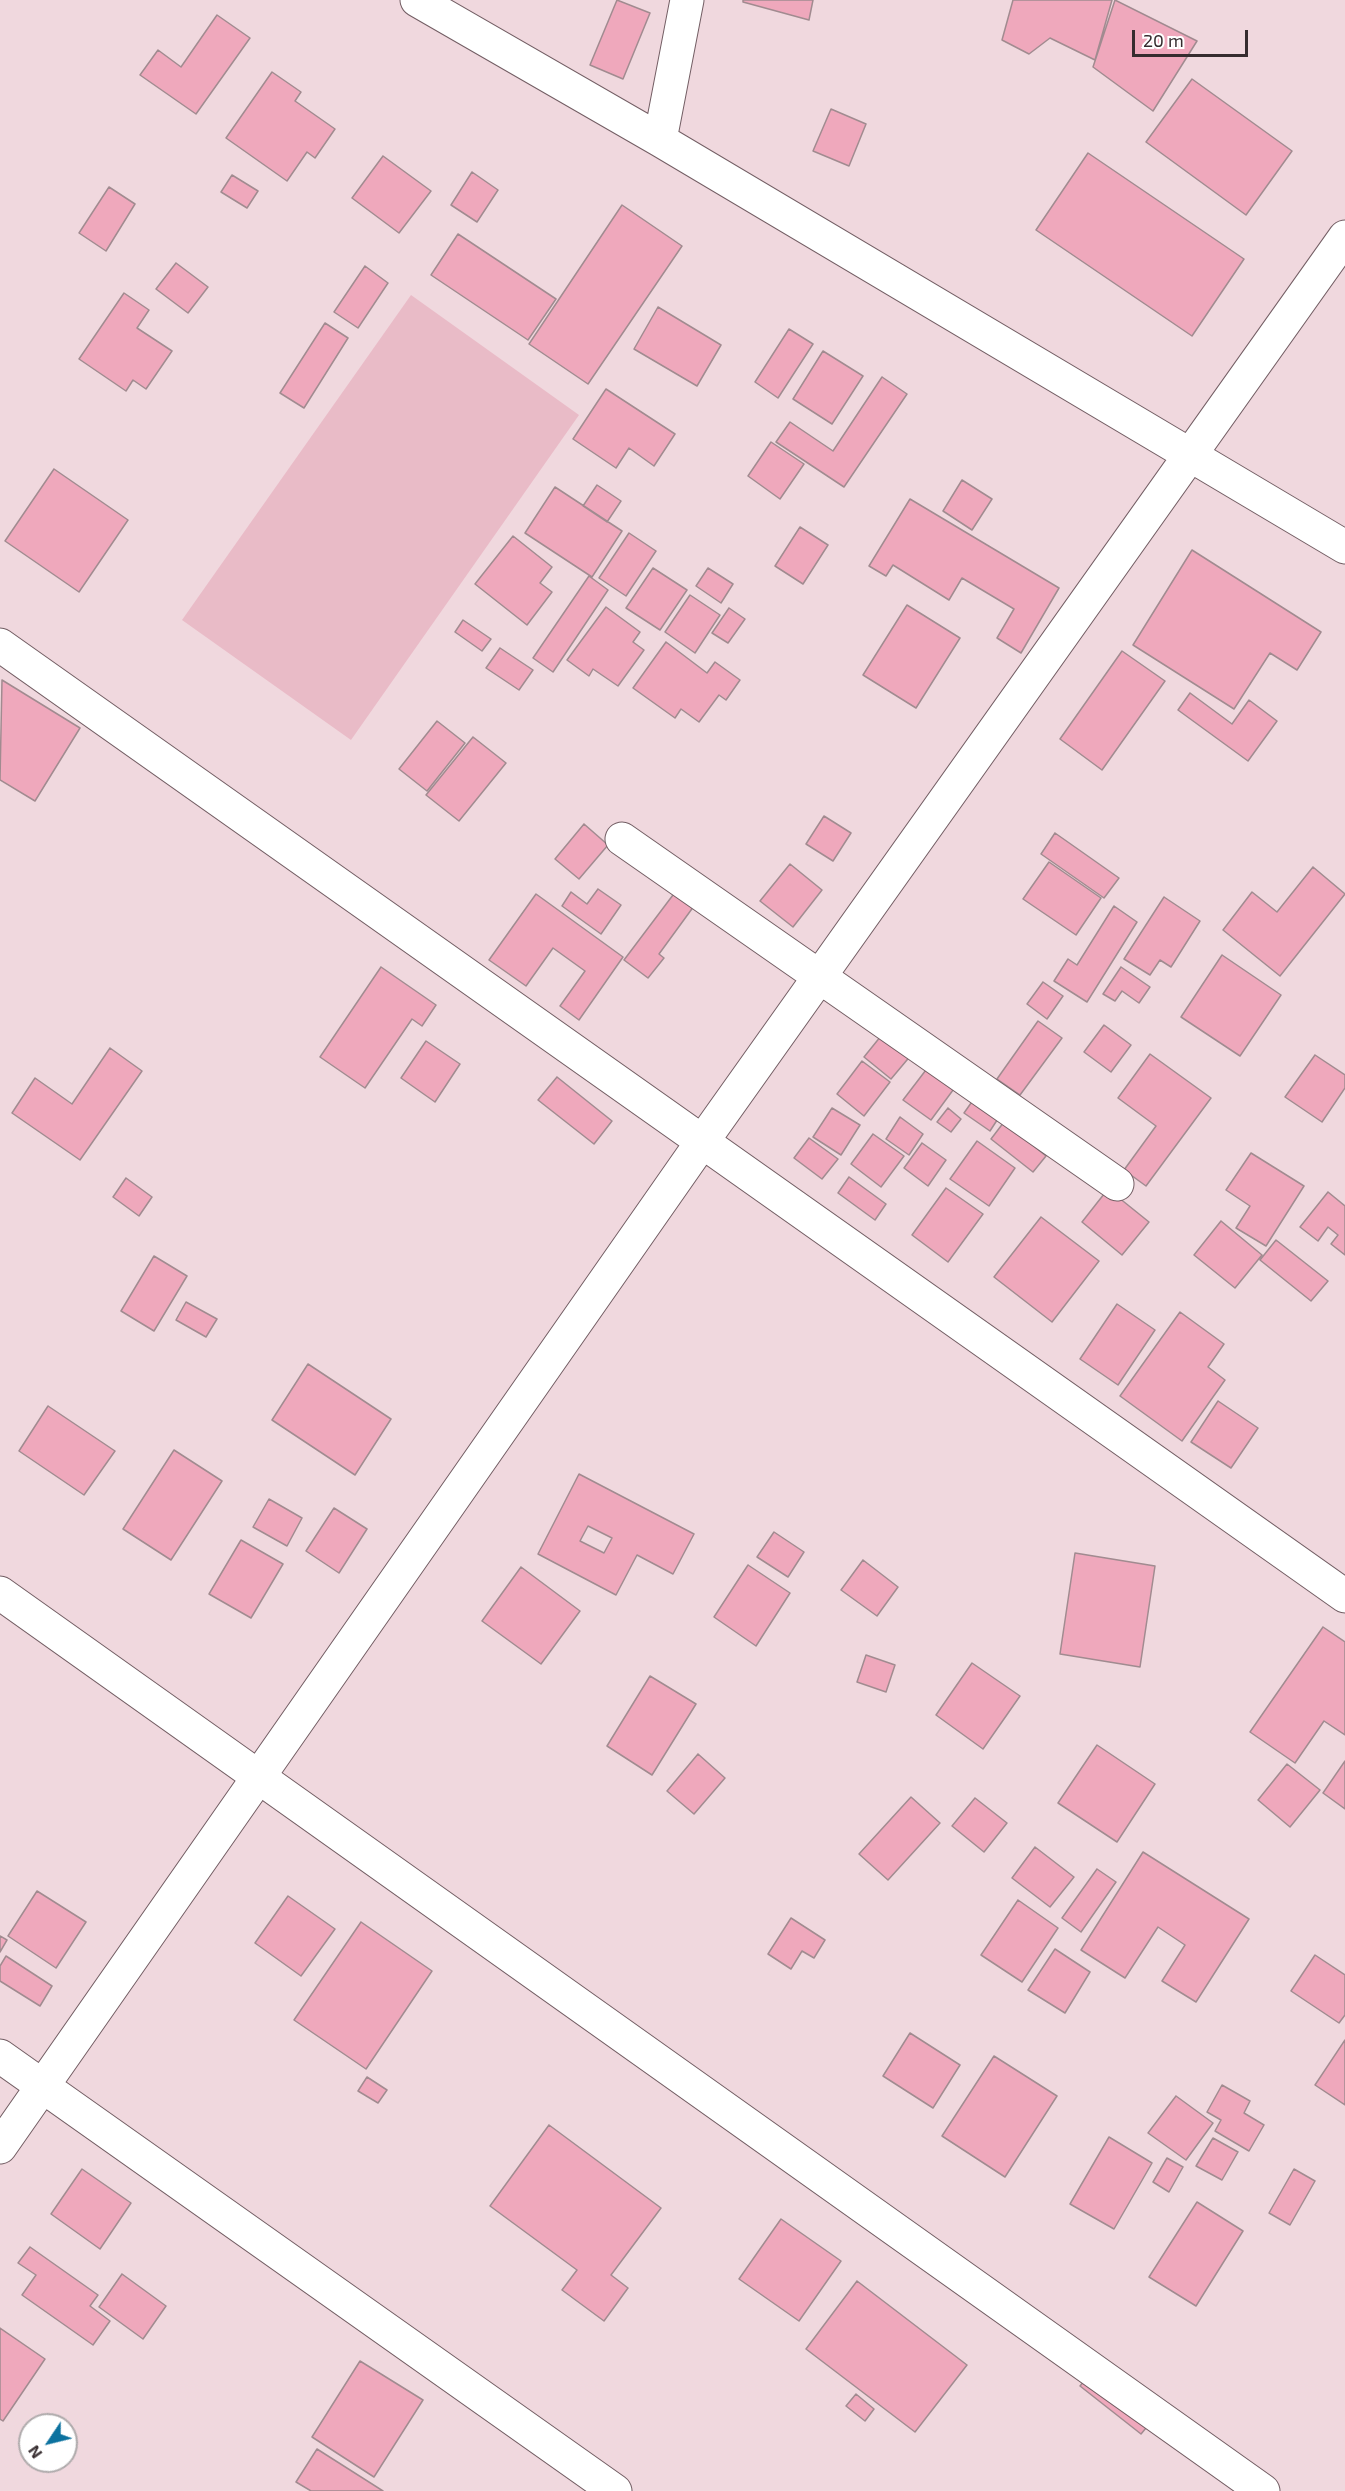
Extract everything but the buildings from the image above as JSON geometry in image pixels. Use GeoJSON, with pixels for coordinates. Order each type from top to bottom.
{"type":"FeatureCollection","features":[{"type":"Feature","properties":{"kind":"street"},"geometry":{"type":"LineString","coordinates":[[417,0],[660,140],[1345,547]]}},
{"type":"Feature","properties":{"kind":"street"},"geometry":{"type":"LineString","coordinates":[[660,140],[687,0]]}},
{"type":"Feature","properties":{"kind":"street"},"geometry":{"type":"LineString","coordinates":[[0,2147],[260,1778],[702,1142],[1345,237]]}},
{"type":"Feature","properties":{"kind":"street"},"geometry":{"type":"LineString","coordinates":[[0,645],[1345,1596]]}},
{"type":"Feature","properties":{"kind":"street"},"geometry":{"type":"LineString","coordinates":[[622,839],[818,978],[1117,1184]]}},
{"type":"Feature","properties":{"kind":"street"},"geometry":{"type":"LineString","coordinates":[[0,1593],[1263,2491]]}},
{"type":"Feature","properties":{"kind":"street"},"geometry":{"type":"LineString","coordinates":[[0,2056],[615,2491]]}},
{"type":"Feature","properties":{"kind":"shaded area"},"geometry":{"type":"Polygon","coordinates":[[[411,295],[579,415],[351,740],[182,620],[411,295]]]}}]}
